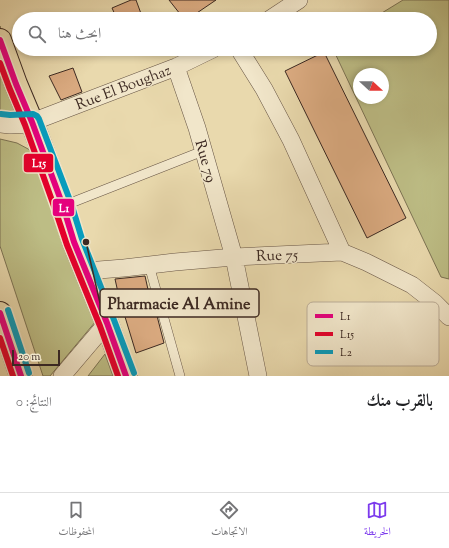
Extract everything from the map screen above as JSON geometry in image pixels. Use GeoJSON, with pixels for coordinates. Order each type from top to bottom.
{"type":"FeatureCollection","features":[{"type":"Feature","properties":{"kind":"main road"},"geometry":{"type":"LineString","coordinates":[[0,40],[63,206],[74,242],[107,323],[126,376]]}},
{"type":"Feature","properties":{"kind":"main road"},"geometry":{"type":"LineString","coordinates":[[0,313],[21,376]]}},
{"type":"Feature","properties":{"kind":"street"},"geometry":{"type":"LineString","coordinates":[[281,12],[299,0]]}},
{"type":"Feature","properties":{"kind":"street","name":"Rue El Boughaz"},"geometry":{"type":"LineString","coordinates":[[32,122],[176,67],[199,56]]}},
{"type":"Feature","properties":{"kind":"street"},"geometry":{"type":"LineString","coordinates":[[244,56],[264,89],[291,140],[342,252]]}},
{"type":"Feature","properties":{"kind":"street","name":"Rue 79"},"geometry":{"type":"LineString","coordinates":[[176,67],[197,128],[234,257],[256,375]]}},
{"type":"Feature","properties":{"kind":"street"},"geometry":{"type":"LineString","coordinates":[[0,122],[32,122]]}},
{"type":"Feature","properties":{"kind":"street","name":"Rue 75"},"geometry":{"type":"LineString","coordinates":[[86,271],[234,257],[342,252],[412,285],[434,302]]}},
{"type":"Feature","properties":{"kind":"street","name":"Rue 75"},"geometry":{"type":"LineString","coordinates":[[439,307],[449,317]]}},
{"type":"Feature","properties":{"kind":"street"},"geometry":{"type":"LineString","coordinates":[[62,376],[107,323]]}},
{"type":"Feature","properties":{"kind":"lane"},"geometry":{"type":"LineString","coordinates":[[63,206],[203,151]]}},
{"type":"Feature","properties":{"kind":"lane"},"geometry":{"type":"LineString","coordinates":[[149,265],[180,376]]}},
{"type":"Feature","properties":{"kind":"green space"},"geometry":{"type":"Polygon","coordinates":[[[403,0],[449,0],[449,279],[441,277],[359,104],[389,104],[389,68],[353,68],[353,91],[336,56],[437,56],[437,12],[383,12],[403,0]]]}},
{"type":"Feature","properties":{"kind":"green space"},"geometry":{"type":"Polygon","coordinates":[[[0,26],[27,111],[0,111],[0,26]]]}},
{"type":"Feature","properties":{"kind":"green space"},"geometry":{"type":"Polygon","coordinates":[[[0,139],[17,143],[43,157],[96,321],[50,376],[43,376],[0,246],[0,139]]]}},
{"type":"Feature","properties":{"kind":"green space"},"geometry":{"type":"Polygon","coordinates":[[[105,354],[113,376],[88,376],[105,354]]]}},
{"type":"Feature","properties":{"kind":"building"},"geometry":{"type":"Polygon","coordinates":[[[131,0],[136,0],[140,12],[114,12],[112,8],[131,0]]]}},
{"type":"Feature","properties":{"kind":"building"},"geometry":{"type":"Polygon","coordinates":[[[169,0],[216,0],[198,12],[178,12],[169,0]]]}},
{"type":"Feature","properties":{"kind":"building"},"geometry":{"type":"Polygon","coordinates":[[[316,56],[326,56],[406,218],[367,238],[285,71],[316,56]]]}},
{"type":"Feature","properties":{"kind":"building"},"geometry":{"type":"Polygon","coordinates":[[[73,68],[82,92],[61,100],[49,76],[73,68]]]}},
{"type":"Feature","properties":{"kind":"building"},"geometry":{"type":"Polygon","coordinates":[[[145,276],[164,343],[136,353],[115,279],[145,276]]]}},
{"type":"Feature","properties":{"kind":"transit line","name":"L1"},"geometry":{"type":"LineString","coordinates":[[0,40],[63,206],[74,242],[107,323],[126,376]]}},
{"type":"Feature","properties":{"kind":"transit line","name":"L15"},"geometry":{"type":"LineString","coordinates":[[0,63],[25,125],[67,245],[100,326],[118,376]]}},
{"type":"Feature","properties":{"kind":"transit line","name":"L2"},"geometry":{"type":"LineString","coordinates":[[1,114],[33,114],[39,119],[71,203],[82,239],[134,373]]}},
{"type":"Feature","properties":{"kind":"transit line","name":"L2"},"geometry":{"type":"LineString","coordinates":[[8,310],[29,373]]}},
{"type":"Feature","properties":{"kind":"transit line","name":"L1"},"geometry":{"type":"LineString","coordinates":[[0,313],[21,376]]}},
{"type":"Feature","properties":{"kind":"transit line","name":"L15"},"geometry":{"type":"LineString","coordinates":[[0,338],[13,376]]}},
{"type":"Feature","properties":{"kind":"place","name":"Pharmacie Al Amine"},"geometry":{"type":"Point","coordinates":[86,242]}}]}
